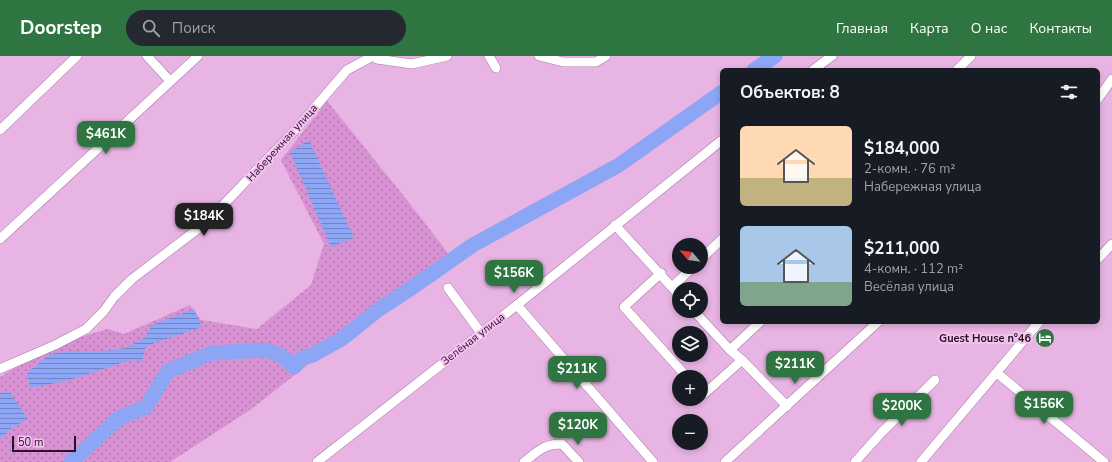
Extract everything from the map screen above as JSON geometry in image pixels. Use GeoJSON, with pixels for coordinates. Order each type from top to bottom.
{"type":"FeatureCollection","features":[{"type":"Feature","properties":{"kind":"street"},"geometry":{"type":"LineString","coordinates":[[0,130],[77,56]]}},
{"type":"Feature","properties":{"kind":"street"},"geometry":{"type":"LineString","coordinates":[[147,56],[170,81]]}},
{"type":"Feature","properties":{"kind":"street"},"geometry":{"type":"LineString","coordinates":[[0,239],[198,56]]}},
{"type":"Feature","properties":{"kind":"street","name":"Набережная улица"},"geometry":{"type":"LineString","coordinates":[[0,368],[55,345],[86,329],[132,279],[207,222],[297,128],[338,79],[348,70],[373,56],[377,59],[412,64],[447,56]]}},
{"type":"Feature","properties":{"kind":"street"},"geometry":{"type":"LineString","coordinates":[[489,56],[496,68]]}},
{"type":"Feature","properties":{"kind":"street"},"geometry":{"type":"LineString","coordinates":[[539,56],[563,62],[596,62],[606,56]]}},
{"type":"Feature","properties":{"kind":"street"},"geometry":{"type":"LineString","coordinates":[[816,68],[832,56]]}},
{"type":"Feature","properties":{"kind":"street"},"geometry":{"type":"LineString","coordinates":[[959,68],[971,56]]}},
{"type":"Feature","properties":{"kind":"street"},"geometry":{"type":"LineString","coordinates":[[1100,97],[1112,79]]}},
{"type":"Feature","properties":{"kind":"street","name":"Зелёная улица"},"geometry":{"type":"LineString","coordinates":[[317,462],[482,333],[720,142]]}},
{"type":"Feature","properties":{"kind":"street"},"geometry":{"type":"LineString","coordinates":[[615,225],[661,273],[672,287]]}},
{"type":"Feature","properties":{"kind":"street"},"geometry":{"type":"LineString","coordinates":[[708,252],[720,241]]}},
{"type":"Feature","properties":{"kind":"street"},"geometry":{"type":"LineString","coordinates":[[1100,257],[1112,244]]}},
{"type":"Feature","properties":{"kind":"street"},"geometry":{"type":"LineString","coordinates":[[661,273],[624,307],[681,370]]}},
{"type":"Feature","properties":{"kind":"street"},"geometry":{"type":"LineString","coordinates":[[677,282],[686,274]]}},
{"type":"Feature","properties":{"kind":"street"},"geometry":{"type":"LineString","coordinates":[[448,288],[482,333]]}},
{"type":"Feature","properties":{"kind":"street"},"geometry":{"type":"LineString","coordinates":[[517,305],[653,462]]}},
{"type":"Feature","properties":{"kind":"street"},"geometry":{"type":"LineString","coordinates":[[700,318],[730,350],[742,360],[787,406]]}},
{"type":"Feature","properties":{"kind":"street"},"geometry":{"type":"LineString","coordinates":[[730,350],[758,324]]}},
{"type":"Feature","properties":{"kind":"street"},"geometry":{"type":"LineString","coordinates":[[725,462],[876,324]]}},
{"type":"Feature","properties":{"kind":"street"},"geometry":{"type":"LineString","coordinates":[[921,462],[1037,324]]}},
{"type":"Feature","properties":{"kind":"street"},"geometry":{"type":"LineString","coordinates":[[708,390],[742,360]]}},
{"type":"Feature","properties":{"kind":"street"},"geometry":{"type":"LineString","coordinates":[[997,373],[1104,462]]}},
{"type":"Feature","properties":{"kind":"street"},"geometry":{"type":"LineString","coordinates":[[856,462],[882,432],[935,380]]}},
{"type":"Feature","properties":{"kind":"street"},"geometry":{"type":"LineString","coordinates":[[524,462],[546,446],[553,444],[562,444],[579,462]]}},
{"type":"Feature","properties":{"kind":"shaded area"},"geometry":{"type":"Polygon","coordinates":[[[327,101],[448,253],[250,410],[170,462],[0,462],[0,377],[30,359],[87,335],[108,329],[124,334],[190,305],[201,320],[257,329],[311,285],[324,244],[281,160],[327,101]]]}},
{"type":"Feature","properties":{"kind":"water"},"geometry":{"type":"Polygon","coordinates":[[[309,140],[354,238],[331,247],[290,152],[309,140]]]}},
{"type":"Feature","properties":{"kind":"water"},"geometry":{"type":"Polygon","coordinates":[[[194,309],[202,327],[146,346],[142,362],[131,360],[66,381],[30,388],[27,373],[50,354],[73,351],[94,352],[126,348],[144,338],[152,325],[194,309]]]}},
{"type":"Feature","properties":{"kind":"water"},"geometry":{"type":"Polygon","coordinates":[[[10,392],[28,419],[13,427],[0,439],[0,393],[10,392]]]}},
{"type":"Feature","properties":{"kind":"waterway"},"geometry":{"type":"LineString","coordinates":[[757,68],[775,56]]}},
{"type":"Feature","properties":{"kind":"waterway"},"geometry":{"type":"LineString","coordinates":[[71,462],[119,418],[146,407],[168,371],[212,353],[266,350],[282,356],[294,367],[302,358],[313,355],[343,338],[378,310],[473,245],[619,165],[720,93]]}},
{"type":"Feature","properties":{"kind":"place","name":"Guest House n°46"},"geometry":{"type":"Point","coordinates":[1045,338]}}]}
